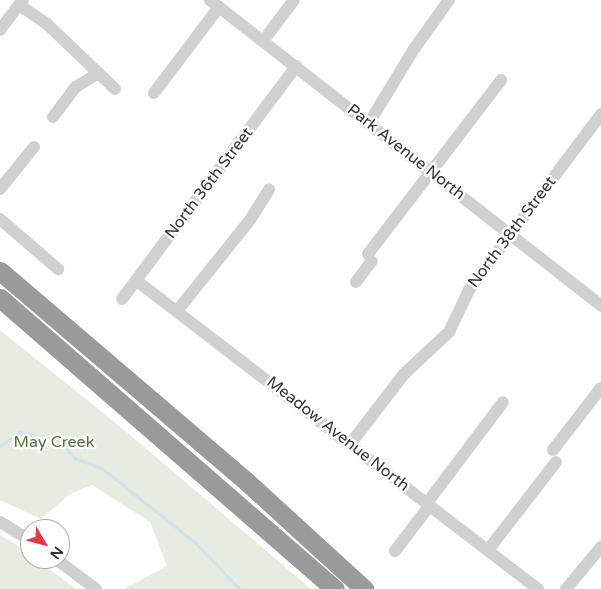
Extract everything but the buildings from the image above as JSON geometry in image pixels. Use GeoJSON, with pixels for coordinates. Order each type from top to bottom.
{"type":"FeatureCollection","features":[{"type":"Feature","properties":{"kind":"highway"},"geometry":{"type":"LineString","coordinates":[[0,271],[247,482],[364,589]]}},
{"type":"Feature","properties":{"kind":"highway"},"geometry":{"type":"LineString","coordinates":[[0,298],[335,589]]}},
{"type":"Feature","properties":{"kind":"highway"},"geometry":{"type":"LineString","coordinates":[[0,310],[79,367]]}},
{"type":"Feature","properties":{"kind":"street"},"geometry":{"type":"LineString","coordinates":[[263,41],[294,0]]}},
{"type":"Feature","properties":{"kind":"street"},"geometry":{"type":"LineString","coordinates":[[369,123],[414,48],[449,0]]}},
{"type":"Feature","properties":{"kind":"street"},"geometry":{"type":"LineString","coordinates":[[0,30],[21,2],[115,89]]}},
{"type":"Feature","properties":{"kind":"street"},"geometry":{"type":"LineString","coordinates":[[154,94],[215,4]]}},
{"type":"Feature","properties":{"kind":"street","name":"Park Avenue North"},"geometry":{"type":"LineString","coordinates":[[215,4],[601,306]]}},
{"type":"Feature","properties":{"kind":"street","name":"North 36th Street"},"geometry":{"type":"LineString","coordinates":[[122,299],[296,66]]}},
{"type":"Feature","properties":{"kind":"street"},"geometry":{"type":"LineString","coordinates":[[53,117],[76,88],[97,74]]}},
{"type":"Feature","properties":{"kind":"street"},"geometry":{"type":"LineString","coordinates":[[356,282],[370,257],[501,80]]}},
{"type":"Feature","properties":{"kind":"street","name":"North 38th Street"},"geometry":{"type":"LineString","coordinates":[[351,443],[404,374],[449,332],[469,290],[601,114]]}},
{"type":"Feature","properties":{"kind":"street"},"geometry":{"type":"LineString","coordinates":[[0,189],[34,147]]}},
{"type":"Feature","properties":{"kind":"street"},"geometry":{"type":"LineString","coordinates":[[177,311],[250,220],[270,190]]}},
{"type":"Feature","properties":{"kind":"street"},"geometry":{"type":"LineString","coordinates":[[0,219],[58,269]]}},
{"type":"Feature","properties":{"kind":"street","name":"Meadow Avenue North"},"geometry":{"type":"LineString","coordinates":[[137,281],[351,443],[538,589]]}},
{"type":"Feature","properties":{"kind":"street"},"geometry":{"type":"LineString","coordinates":[[488,550],[601,388]]}},
{"type":"Feature","properties":{"kind":"street"},"geometry":{"type":"LineString","coordinates":[[395,551],[503,402]]}},
{"type":"Feature","properties":{"kind":"street"},"geometry":{"type":"LineString","coordinates":[[0,522],[20,534]]}},
{"type":"Feature","properties":{"kind":"street"},"geometry":{"type":"LineString","coordinates":[[566,589],[599,555]]}},
{"type":"Feature","properties":{"kind":"street"},"geometry":{"type":"LineString","coordinates":[[69,569],[96,589]]}},
{"type":"Feature","properties":{"kind":"green space","name":"May Creek"},"geometry":{"type":"Polygon","coordinates":[[[0,330],[129,434],[311,589],[124,589],[167,566],[150,522],[92,485],[70,494],[41,519],[0,500],[0,330]]]}},
{"type":"Feature","properties":{"kind":"green space"},"geometry":{"type":"Polygon","coordinates":[[[0,535],[20,548],[20,569],[49,569],[76,589],[0,589],[0,535]]]}},
{"type":"Feature","properties":{"kind":"waterway","name":"May Creek"},"geometry":{"type":"LineString","coordinates":[[0,446],[20,432],[61,441],[75,458],[103,469],[196,543],[240,589]]}}]}
